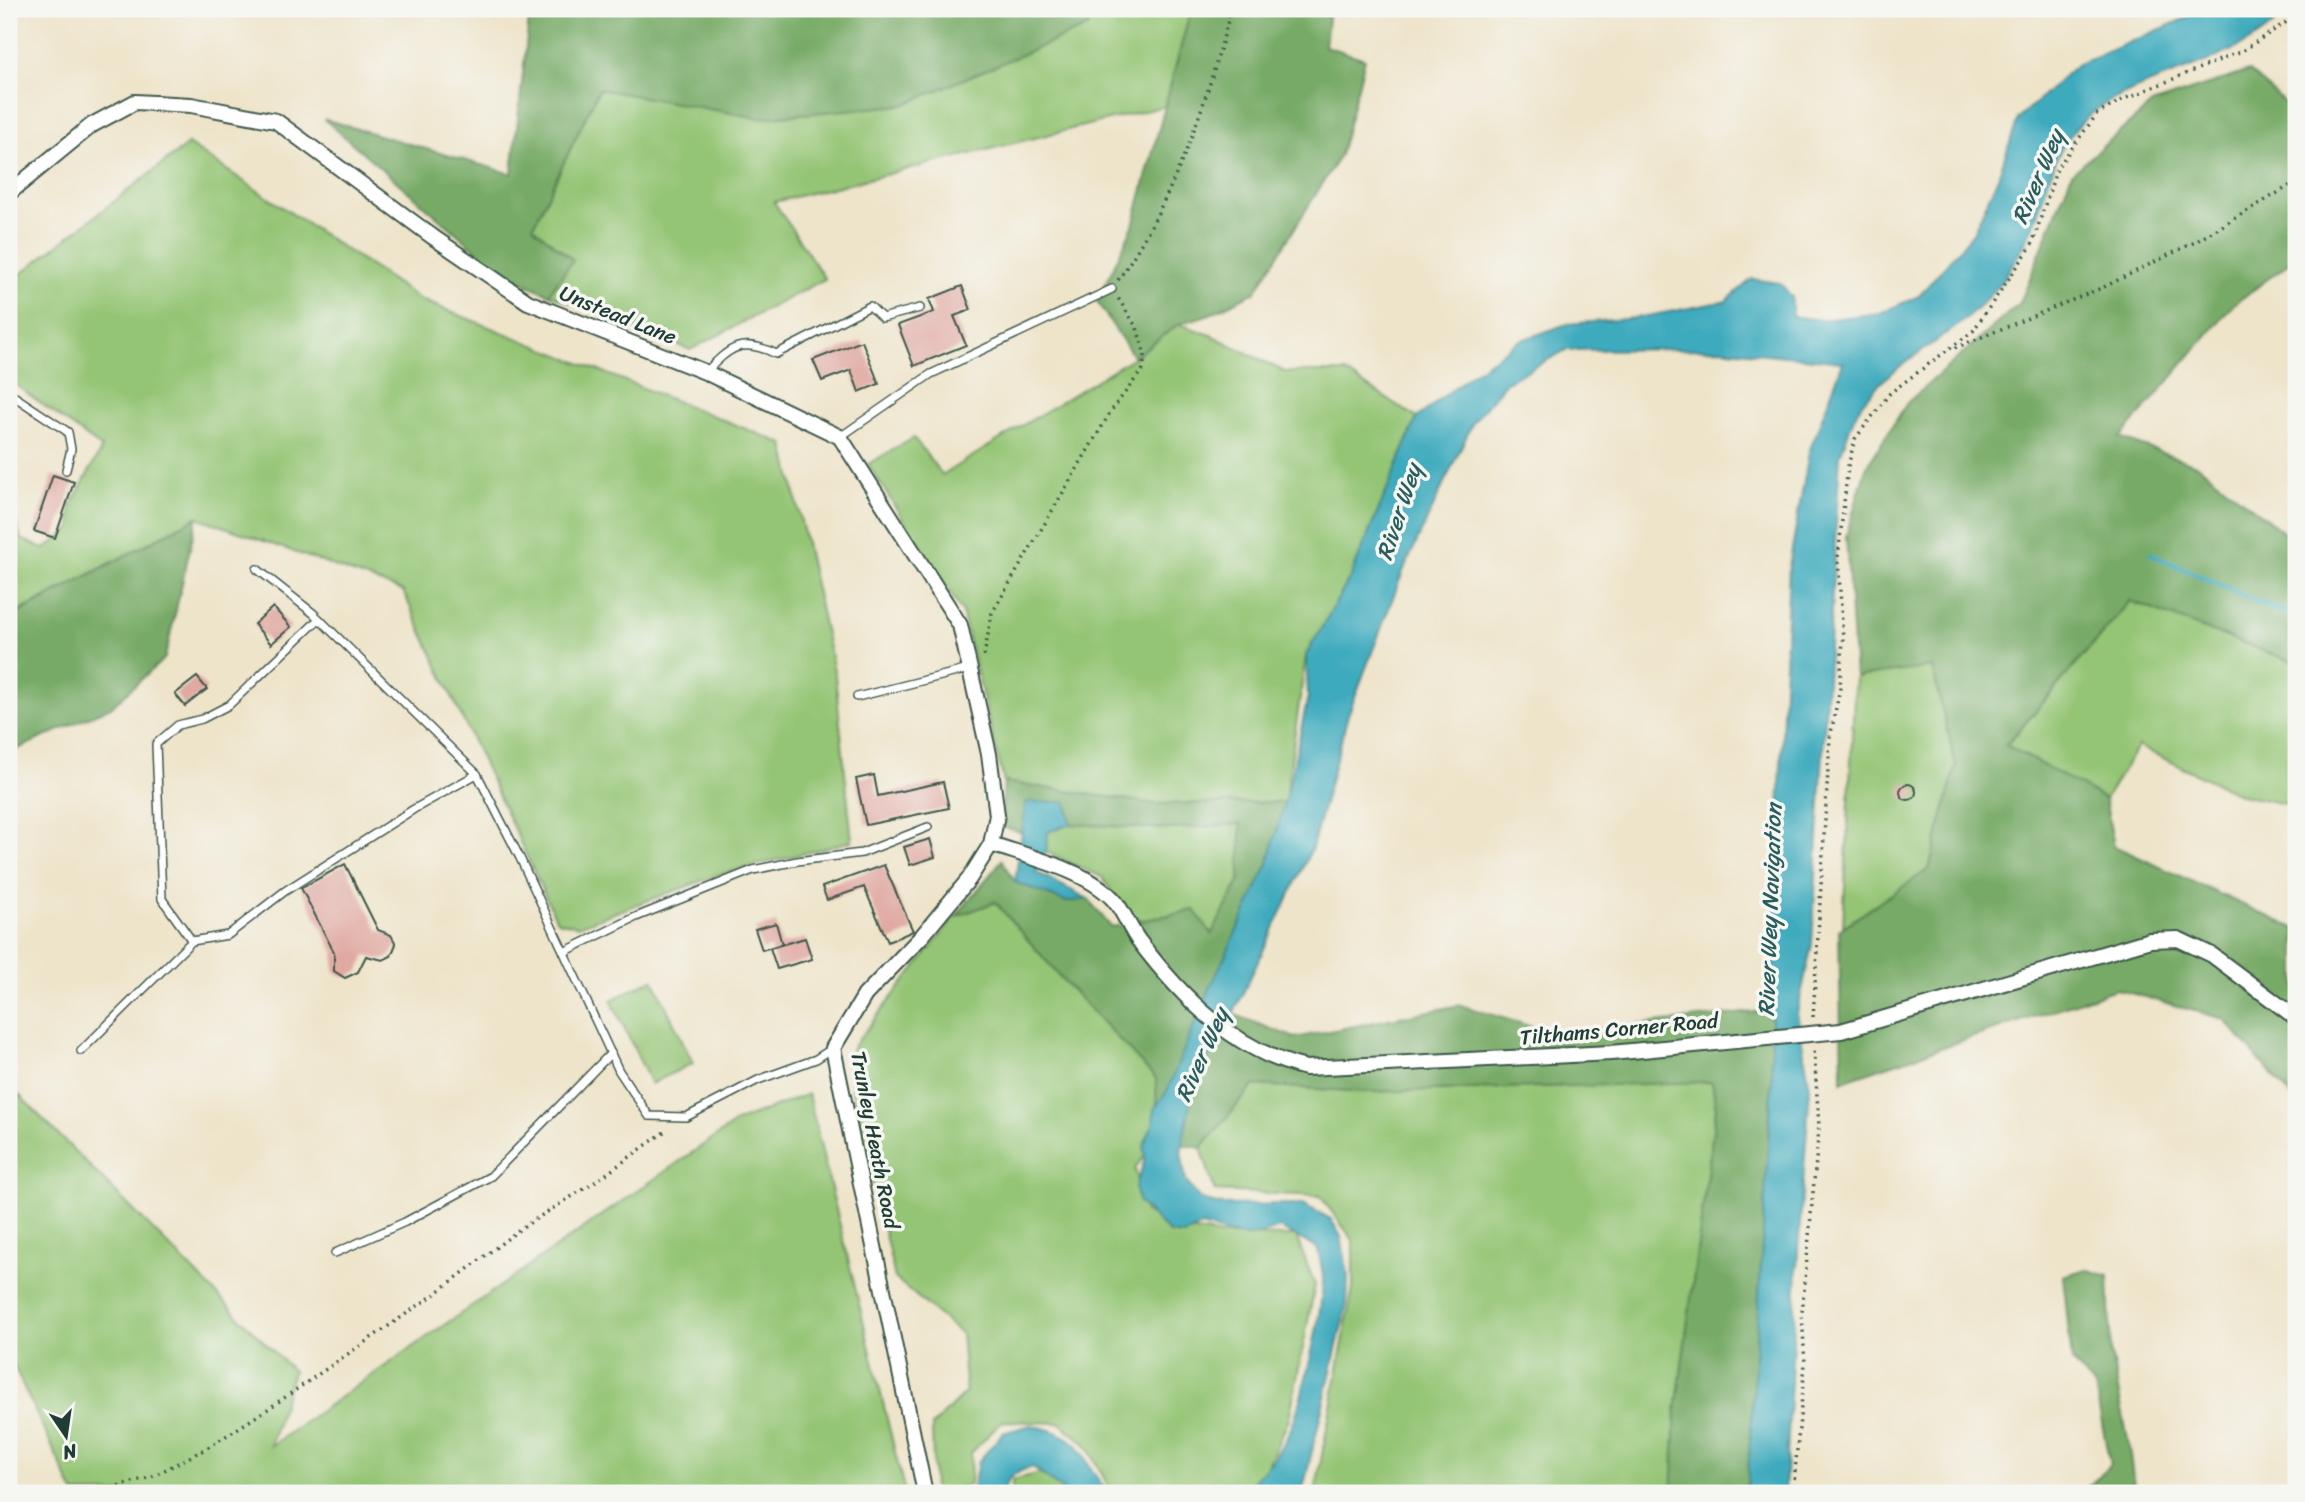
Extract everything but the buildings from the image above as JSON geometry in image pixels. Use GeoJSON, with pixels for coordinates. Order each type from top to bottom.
{"type":"FeatureCollection","features":[{"type":"Feature","properties":{"kind":"street","name":"Unstead Lane"},"geometry":{"type":"LineString","coordinates":[[9,193],[92,125],[135,102],[191,106],[276,121],[433,237],[528,302],[705,372],[840,437]]}},
{"type":"Feature","properties":{"kind":"street"},"geometry":{"type":"LineString","coordinates":[[840,437],[960,625],[976,668],[997,815],[991,844]]}},
{"type":"Feature","properties":{"kind":"street","name":"Tilthams Corner Road"},"geometry":{"type":"LineString","coordinates":[[991,844],[1074,873],[1113,899],[1137,939],[1188,1001],[1273,1060],[1306,1068],[1611,1053],[1841,1031],[2150,940],[2179,939],[2212,955],[2296,1018]]}},
{"type":"Feature","properties":{"kind":"street","name":"Trunley Heath Road"},"geometry":{"type":"LineString","coordinates":[[925,1493],[833,1048],[865,995],[922,936],[969,879],[991,844]]}},
{"type":"Feature","properties":{"kind":"lane"},"geometry":{"type":"LineString","coordinates":[[840,437],[931,374],[1112,289]]}},
{"type":"Feature","properties":{"kind":"lane"},"geometry":{"type":"LineString","coordinates":[[705,372],[728,349],[756,344],[776,354],[870,306],[882,318],[920,308]]}},
{"type":"Feature","properties":{"kind":"lane"},"geometry":{"type":"LineString","coordinates":[[9,393],[68,432],[71,449],[66,470]]}},
{"type":"Feature","properties":{"kind":"lane"},"geometry":{"type":"LineString","coordinates":[[257,569],[319,619],[477,775],[611,1054],[649,1116],[686,1117],[758,1080],[816,1059],[833,1048]]}},
{"type":"Feature","properties":{"kind":"lane"},"geometry":{"type":"LineString","coordinates":[[192,941],[162,899],[156,744],[178,725],[202,719],[229,705],[319,619]]}},
{"type":"Feature","properties":{"kind":"lane"},"geometry":{"type":"LineString","coordinates":[[857,697],[976,668]]}},
{"type":"Feature","properties":{"kind":"lane"},"geometry":{"type":"LineString","coordinates":[[82,1051],[192,941],[228,935],[285,891],[414,809],[477,775]]}},
{"type":"Feature","properties":{"kind":"lane"},"geometry":{"type":"LineString","coordinates":[[564,952],[636,917],[753,870],[797,860],[862,853],[928,827]]}},
{"type":"Feature","properties":{"kind":"lane"},"geometry":{"type":"LineString","coordinates":[[335,1253],[405,1222],[491,1176],[611,1054]]}},
{"type":"Feature","properties":{"kind":"path"},"geometry":{"type":"LineString","coordinates":[[976,668],[992,613],[1111,411],[1143,369],[1145,355],[1137,328],[1112,289],[1148,237],[1195,127],[1231,9]]}},
{"type":"Feature","properties":{"kind":"path"},"geometry":{"type":"LineString","coordinates":[[1793,1493],[1805,1364],[1802,1312],[1819,1127],[1811,1033],[1814,974],[1830,738],[1840,688],[1843,639],[1838,557],[1848,466],[1855,439],[1890,393],[1973,331],[2032,246],[2057,168],[2098,114],[2124,99],[2242,51],[2292,16],[2296,10]]}},
{"type":"Feature","properties":{"kind":"path"},"geometry":{"type":"LineString","coordinates":[[2292,16],[2296,23]]}},
{"type":"Feature","properties":{"kind":"path"},"geometry":{"type":"LineString","coordinates":[[1950,350],[2104,287],[2195,242],[2291,185],[2296,178]]}},
{"type":"Feature","properties":{"kind":"path"},"geometry":{"type":"LineString","coordinates":[[91,1493],[150,1477],[207,1448],[435,1294],[520,1229],[598,1181],[686,1117]]}},
{"type":"Feature","properties":{"kind":"green space"},"geometry":{"type":"Polygon","coordinates":[[[530,9],[1087,9],[1089,26],[903,105],[759,118],[599,89],[533,227],[573,260],[549,294],[506,276],[324,119],[512,174],[530,9]]]}},
{"type":"Feature","properties":{"kind":"green space"},"geometry":{"type":"Polygon","coordinates":[[[1087,9],[1191,9],[1165,106],[774,202],[825,279],[690,350],[549,294],[573,260],[533,227],[599,89],[759,118],[1088,26],[1087,9]]]}},
{"type":"Feature","properties":{"kind":"green space"},"geometry":{"type":"Polygon","coordinates":[[[1191,9],[1329,9],[1325,46],[1365,59],[1340,155],[1255,292],[1210,314],[1179,324],[1134,357],[1097,302],[1133,226],[1191,9]]]}},
{"type":"Feature","properties":{"kind":"green space"},"geometry":{"type":"Polygon","coordinates":[[[2249,71],[2296,113],[2296,258],[2233,305],[2120,438],[2199,466],[2296,542],[2296,663],[2130,601],[2006,745],[2105,799],[2114,846],[2296,929],[2296,1102],[2224,1019],[2116,989],[1842,1081],[1839,930],[1929,869],[1956,765],[1932,667],[1855,677],[1846,536],[1866,468],[1907,403],[2020,303],[2072,173],[2152,104],[2249,71]]]}},
{"type":"Feature","properties":{"kind":"green space"},"geometry":{"type":"Polygon","coordinates":[[[188,144],[421,300],[784,444],[835,675],[852,841],[718,875],[578,926],[557,921],[403,591],[197,517],[9,617],[9,500],[21,539],[45,549],[71,529],[71,505],[102,448],[9,380],[9,283],[188,144]]]}},
{"type":"Feature","properties":{"kind":"green space"},"geometry":{"type":"Polygon","coordinates":[[[1179,324],[1211,335],[1285,372],[1345,372],[1417,418],[1351,576],[1306,655],[1285,802],[1156,804],[1004,782],[962,612],[868,464],[914,438],[942,475],[1134,357],[1179,324]]]}},
{"type":"Feature","properties":{"kind":"green space"},"geometry":{"type":"Polygon","coordinates":[[[197,517],[165,658],[111,707],[9,753],[9,618],[197,517]]]}},
{"type":"Feature","properties":{"kind":"green space"},"geometry":{"type":"Polygon","coordinates":[[[2130,601],[2296,663],[2296,806],[2241,795],[2138,746],[2105,799],[2006,746],[2130,601]]]}},
{"type":"Feature","properties":{"kind":"green space"},"geometry":{"type":"Polygon","coordinates":[[[1932,667],[1956,765],[1929,869],[1843,927],[1855,677],[1932,667]]]}},
{"type":"Feature","properties":{"kind":"green space"},"geometry":{"type":"Polygon","coordinates":[[[1004,782],[1156,804],[1285,802],[1268,864],[1234,937],[1199,1032],[1233,1014],[1295,1038],[1460,1005],[1556,1034],[1771,1010],[1772,1080],[1747,1493],[1672,1493],[1676,1411],[1716,1108],[1712,1082],[1367,1092],[1254,1085],[1201,1148],[1157,1140],[1156,1079],[1062,979],[995,902],[955,917],[1002,860],[1015,882],[1067,902],[1088,899],[1111,927],[1194,910],[1212,934],[1240,880],[1241,824],[1169,829],[1071,824],[1066,802],[1026,802],[1022,833],[1001,826],[1004,782]]]}},
{"type":"Feature","properties":{"kind":"green space"},"geometry":{"type":"Polygon","coordinates":[[[1071,824],[1169,829],[1242,824],[1240,880],[1212,934],[1193,910],[1145,920],[1128,917],[1102,877],[1046,852],[1048,832],[1071,824]]]}},
{"type":"Feature","properties":{"kind":"green space"},"geometry":{"type":"Polygon","coordinates":[[[995,902],[1062,979],[1157,1079],[1157,1140],[1135,1168],[1145,1212],[1175,1228],[1223,1235],[1296,1236],[1315,1285],[1289,1419],[1260,1482],[1236,1493],[1112,1493],[1086,1444],[1060,1423],[1002,1421],[971,1453],[970,1485],[934,1493],[932,1426],[966,1392],[961,1334],[895,1278],[852,1092],[852,1048],[955,917],[995,902]]]}},
{"type":"Feature","properties":{"kind":"green space"},"geometry":{"type":"Polygon","coordinates":[[[653,979],[693,1063],[651,1084],[611,1000],[653,979]]]}},
{"type":"Feature","properties":{"kind":"green space"},"geometry":{"type":"Polygon","coordinates":[[[1712,1081],[1716,1108],[1676,1411],[1673,1493],[1315,1493],[1353,1288],[1353,1240],[1320,1196],[1215,1191],[1201,1148],[1254,1085],[1367,1092],[1712,1081]]]}},
{"type":"Feature","properties":{"kind":"green space"},"geometry":{"type":"Polygon","coordinates":[[[9,1085],[293,1371],[270,1446],[738,1121],[808,1094],[905,1493],[74,1493],[9,1356],[9,1085]]]}},
{"type":"Feature","properties":{"kind":"green space"},"geometry":{"type":"Polygon","coordinates":[[[2086,1269],[2108,1276],[2111,1354],[2128,1440],[2135,1493],[2085,1493],[2110,1465],[2095,1387],[2072,1361],[2063,1276],[2086,1269]]]}},
{"type":"Feature","properties":{"kind":"green space"},"geometry":{"type":"Polygon","coordinates":[[[1052,1470],[1071,1493],[1012,1493],[1012,1480],[1052,1470]]]}},
{"type":"Feature","properties":{"kind":"water","name":"River Wey"},"geometry":{"type":"Polygon","coordinates":[[[2201,9],[2286,9],[2272,25],[2252,40],[2116,98],[2080,124],[2059,154],[2035,221],[2005,276],[1975,311],[1892,373],[1863,402],[1840,455],[1812,944],[1797,1013],[1810,1088],[1785,1493],[1747,1493],[1772,1080],[1771,1010],[1789,566],[1809,452],[1843,362],[1719,349],[1566,350],[1506,382],[1473,422],[1404,569],[1348,715],[1312,848],[1233,1014],[1209,1056],[1191,1098],[1181,1152],[1186,1181],[1200,1199],[1220,1205],[1302,1204],[1331,1219],[1341,1237],[1348,1274],[1347,1304],[1302,1493],[1242,1493],[1282,1447],[1298,1407],[1322,1295],[1323,1280],[1317,1248],[1280,1228],[1247,1236],[1201,1226],[1184,1235],[1169,1233],[1138,1201],[1135,1187],[1145,1159],[1144,1144],[1153,1125],[1154,1109],[1167,1091],[1204,1001],[1268,864],[1291,777],[1308,696],[1306,655],[1351,576],[1417,418],[1466,378],[1519,341],[1567,324],[1637,318],[1726,301],[1752,279],[1780,283],[1792,297],[1792,316],[1822,320],[1880,313],[1919,296],[1973,233],[1998,177],[2018,119],[2076,65],[2191,16],[2201,9]]]}},
{"type":"Feature","properties":{"kind":"water"},"geometry":{"type":"Polygon","coordinates":[[[1026,802],[1066,802],[1071,824],[1048,832],[1046,852],[1036,872],[1088,899],[1067,902],[1015,882],[1026,802]]]}},
{"type":"Feature","properties":{"kind":"water"},"geometry":{"type":"Polygon","coordinates":[[[1031,1425],[1052,1431],[1075,1443],[1109,1493],[1066,1493],[1033,1467],[1013,1475],[1007,1482],[1004,1493],[972,1493],[978,1462],[1003,1433],[1031,1425]]]}},
{"type":"Feature","properties":{"kind":"waterway"},"geometry":{"type":"LineString","coordinates":[[2151,554],[2269,607],[2296,615]]}},
{"type":"Feature","properties":{"kind":"water label","name":"River Wey Navigation"},"geometry":{"type":"Point","coordinates":[1770,910]}}]}
